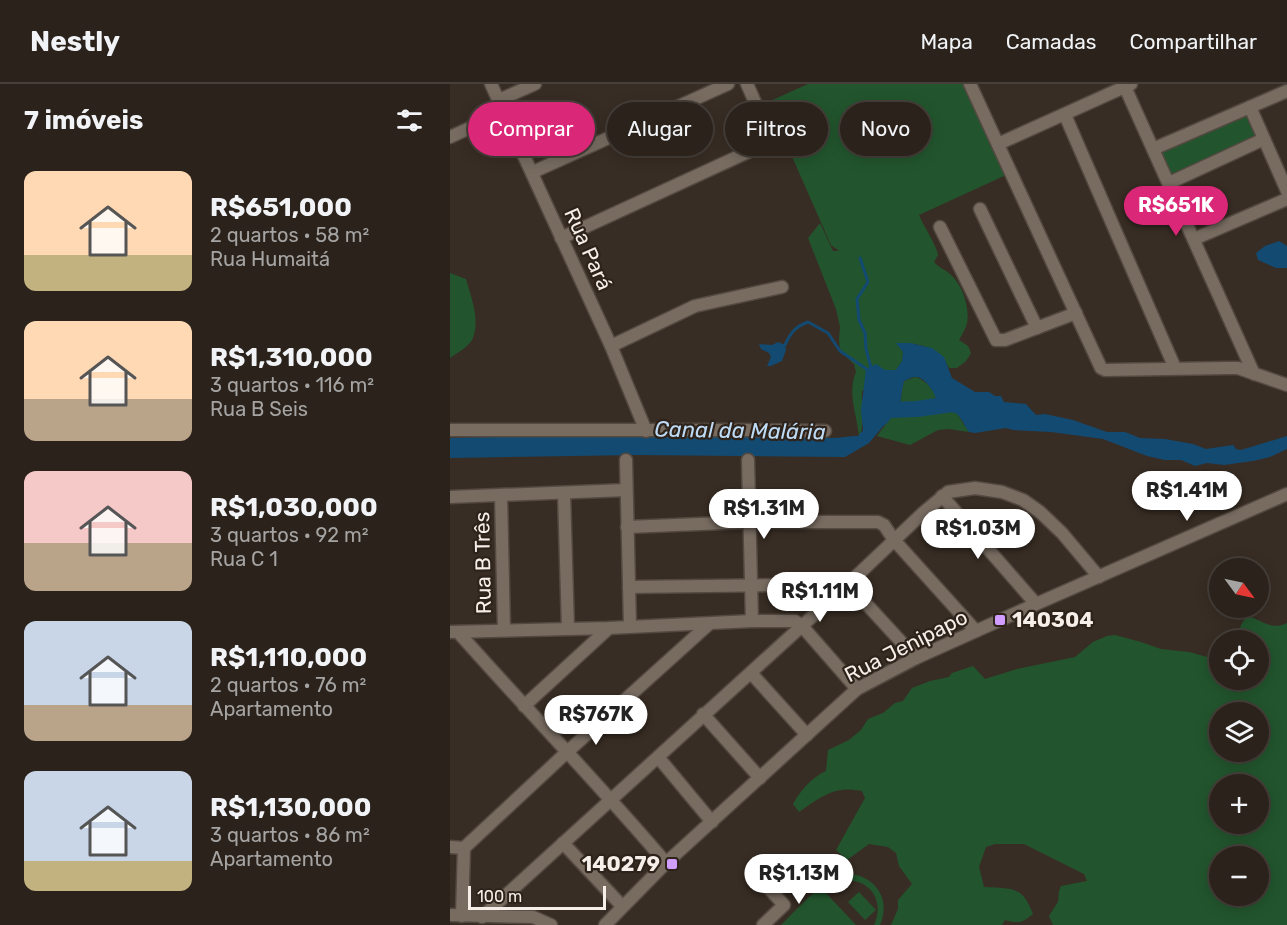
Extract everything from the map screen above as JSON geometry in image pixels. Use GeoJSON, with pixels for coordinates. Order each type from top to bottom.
{"type":"FeatureCollection","features":[{"type":"Feature","properties":{"kind":"street","name":"Rua Pará"},"geometry":{"type":"LineString","coordinates":[[491,84],[500,102]]}},
{"type":"Feature","properties":{"kind":"street"},"geometry":{"type":"LineString","coordinates":[[508,102],[535,84]]}},
{"type":"Feature","properties":{"kind":"street"},"geometry":{"type":"LineString","coordinates":[[533,172],[728,84]]}},
{"type":"Feature","properties":{"kind":"street"},"geometry":{"type":"LineString","coordinates":[[561,237],[772,140],[747,84]]}},
{"type":"Feature","properties":{"kind":"street"},"geometry":{"type":"LineString","coordinates":[[970,84],[1100,367],[1105,370],[1238,368],[1287,385]]}},
{"type":"Feature","properties":{"kind":"street"},"geometry":{"type":"LineString","coordinates":[[998,144],[1129,86],[1153,149],[1254,374]]}},
{"type":"Feature","properties":{"kind":"street"},"geometry":{"type":"LineString","coordinates":[[1153,149],[1287,91]]}},
{"type":"Feature","properties":{"kind":"street"},"geometry":{"type":"LineString","coordinates":[[1250,107],[1287,192]]}},
{"type":"Feature","properties":{"kind":"street"},"geometry":{"type":"LineString","coordinates":[[1065,115],[1175,368]]}},
{"type":"Feature","properties":{"kind":"street"},"geometry":{"type":"LineString","coordinates":[[450,137],[468,126]]}},
{"type":"Feature","properties":{"kind":"street"},"geometry":{"type":"LineString","coordinates":[[1169,183],[1264,139]]}},
{"type":"Feature","properties":{"kind":"street","name":"Rua Pará"},"geometry":{"type":"LineString","coordinates":[[525,156],[611,346],[646,431]]}},
{"type":"Feature","properties":{"kind":"street"},"geometry":{"type":"LineString","coordinates":[[1194,239],[1287,199]]}},
{"type":"Feature","properties":{"kind":"street"},"geometry":{"type":"LineString","coordinates":[[980,209],[1037,328]]}},
{"type":"Feature","properties":{"kind":"street"},"geometry":{"type":"LineString","coordinates":[[940,227],[996,340],[1005,340],[1076,313]]}},
{"type":"Feature","properties":{"kind":"street"},"geometry":{"type":"LineString","coordinates":[[611,346],[695,306],[782,287]]}},
{"type":"Feature","properties":{"kind":"street"},"geometry":{"type":"LineString","coordinates":[[450,430],[825,431]]}},
{"type":"Feature","properties":{"kind":"street"},"geometry":{"type":"LineString","coordinates":[[626,460],[630,626]]}},
{"type":"Feature","properties":{"kind":"street"},"geometry":{"type":"LineString","coordinates":[[748,460],[752,621]]}},
{"type":"Feature","properties":{"kind":"street"},"geometry":{"type":"LineString","coordinates":[[467,918],[563,843],[945,494],[975,488],[1002,492],[1023,500],[1040,512],[1062,533],[1099,577]]}},
{"type":"Feature","properties":{"kind":"street"},"geometry":{"type":"LineString","coordinates":[[450,497],[626,490]]}},
{"type":"Feature","properties":{"kind":"street"},"geometry":{"type":"LineString","coordinates":[[564,493],[568,629]]}},
{"type":"Feature","properties":{"kind":"street"},"geometry":{"type":"LineString","coordinates":[[945,494],[1036,604]]}},
{"type":"Feature","properties":{"kind":"street","name":"Rua Jenipapo"},"geometry":{"type":"LineString","coordinates":[[605,925],[666,863],[857,689],[916,658],[1287,494]]}},
{"type":"Feature","properties":{"kind":"street","name":"Rua B Três"},"geometry":{"type":"LineString","coordinates":[[501,496],[504,629]]}},
{"type":"Feature","properties":{"kind":"street"},"geometry":{"type":"LineString","coordinates":[[627,527],[748,522],[872,522],[884,525],[894,540],[976,631]]}},
{"type":"Feature","properties":{"kind":"street"},"geometry":{"type":"LineString","coordinates":[[629,586],[848,584],[916,658]]}},
{"type":"Feature","properties":{"kind":"street"},"geometry":{"type":"LineString","coordinates":[[454,632],[795,621],[802,626],[857,689]]}},
{"type":"Feature","properties":{"kind":"street"},"geometry":{"type":"LineString","coordinates":[[450,847],[464,848],[709,624]]}},
{"type":"Feature","properties":{"kind":"street"},"geometry":{"type":"LineString","coordinates":[[524,706],[609,628]]}},
{"type":"Feature","properties":{"kind":"street"},"geometry":{"type":"LineString","coordinates":[[454,632],[611,799],[666,863]]}},
{"type":"Feature","properties":{"kind":"street"},"geometry":{"type":"LineString","coordinates":[[751,673],[807,735]]}},
{"type":"Feature","properties":{"kind":"street"},"geometry":{"type":"LineString","coordinates":[[703,714],[760,778]]}},
{"type":"Feature","properties":{"kind":"street"},"geometry":{"type":"LineString","coordinates":[[658,757],[712,822]]}},
{"type":"Feature","properties":{"kind":"street"},"geometry":{"type":"LineString","coordinates":[[563,843],[622,906]]}},
{"type":"Feature","properties":{"kind":"street"},"geometry":{"type":"LineString","coordinates":[[464,848],[467,918]]}},
{"type":"Feature","properties":{"kind":"street"},"geometry":{"type":"LineString","coordinates":[[763,925],[784,905],[764,883]]}},
{"type":"Feature","properties":{"kind":"street"},"geometry":{"type":"LineString","coordinates":[[467,918],[533,917],[551,925]]}},
{"type":"Feature","properties":{"kind":"green space"},"geometry":{"type":"Polygon","coordinates":[[[808,84],[965,84],[1006,175],[919,215],[937,251],[938,255],[934,262],[954,278],[964,296],[968,317],[959,340],[968,346],[971,353],[966,361],[957,368],[949,368],[940,355],[928,347],[897,343],[903,352],[902,361],[896,370],[885,370],[862,391],[862,422],[859,436],[852,396],[856,372],[854,364],[840,351],[840,327],[836,309],[808,238],[820,223],[833,251],[839,251],[831,245],[792,156],[828,156],[828,102],[768,102],[808,84]]]}},
{"type":"Feature","properties":{"kind":"green space"},"geometry":{"type":"Polygon","coordinates":[[[1248,113],[1260,139],[1171,180],[1159,152],[1248,113]]]}},
{"type":"Feature","properties":{"kind":"green space"},"geometry":{"type":"Polygon","coordinates":[[[450,273],[466,279],[476,325],[470,343],[450,358],[450,273]]]}},
{"type":"Feature","properties":{"kind":"green space"},"geometry":{"type":"Polygon","coordinates":[[[915,377],[926,383],[935,394],[936,402],[931,410],[956,412],[969,432],[938,430],[910,445],[877,436],[891,417],[897,414],[904,381],[915,377]]]}},
{"type":"Feature","properties":{"kind":"green space"},"geometry":{"type":"Polygon","coordinates":[[[1246,618],[1277,626],[1287,623],[1287,925],[1053,925],[1049,916],[1058,902],[1061,886],[1087,881],[1084,874],[1024,844],[995,844],[986,847],[979,867],[984,887],[1015,890],[1025,898],[1033,914],[1020,922],[1005,920],[1002,925],[891,925],[898,909],[898,900],[912,884],[899,866],[896,853],[888,847],[869,844],[847,860],[836,850],[865,798],[862,791],[836,791],[821,797],[799,812],[793,804],[807,785],[826,771],[828,750],[849,740],[861,730],[868,719],[883,713],[895,703],[903,701],[912,688],[949,677],[952,673],[973,666],[985,679],[1017,669],[1075,657],[1093,642],[1115,635],[1161,649],[1189,652],[1209,657],[1209,690],[1269,690],[1269,630],[1239,630],[1246,618]]]}},
{"type":"Feature","properties":{"kind":"green space"},"geometry":{"type":"Polygon","coordinates":[[[852,874],[868,880],[880,892],[884,907],[880,925],[874,925],[878,913],[873,892],[857,882],[846,881],[836,884],[825,892],[856,925],[781,925],[823,885],[843,875],[852,874]]]}},
{"type":"Feature","properties":{"kind":"green space"},"geometry":{"type":"Polygon","coordinates":[[[859,892],[876,910],[865,920],[848,902],[859,892]]]}},
{"type":"Feature","properties":{"kind":"water"},"geometry":{"type":"Polygon","coordinates":[[[1279,241],[1287,246],[1287,268],[1276,268],[1258,260],[1256,253],[1265,246],[1279,241]]]}},
{"type":"Feature","properties":{"kind":"water"},"geometry":{"type":"Polygon","coordinates":[[[778,342],[785,345],[786,350],[782,361],[767,366],[771,357],[769,353],[761,349],[759,344],[772,345],[778,342]]]}},
{"type":"Feature","properties":{"kind":"water","name":"Canal da Malária"},"geometry":{"type":"Polygon","coordinates":[[[896,343],[910,343],[932,348],[944,357],[952,378],[975,392],[989,392],[995,396],[1001,396],[1004,402],[1026,404],[1036,415],[1045,414],[1073,420],[1107,432],[1125,432],[1140,438],[1165,439],[1206,449],[1233,445],[1236,449],[1241,450],[1287,436],[1287,449],[1270,457],[1253,461],[1224,465],[1207,463],[1195,466],[1181,460],[1165,460],[1147,456],[1103,439],[1006,428],[969,432],[959,416],[953,412],[931,411],[936,403],[935,396],[927,384],[915,377],[904,381],[896,414],[869,443],[845,457],[637,455],[450,458],[450,438],[736,436],[831,438],[858,436],[863,430],[861,410],[866,369],[876,364],[885,370],[896,370],[902,361],[903,352],[896,343]]]}},
{"type":"Feature","properties":{"kind":"waterway"},"geometry":{"type":"LineString","coordinates":[[860,258],[868,282],[857,299],[859,320],[865,333],[871,368]]}},
{"type":"Feature","properties":{"kind":"waterway"},"geometry":{"type":"LineString","coordinates":[[785,345],[794,330],[808,322],[828,333],[840,351],[868,370]]}},
{"type":"Feature","properties":{"kind":"waterway","name":"Canal da Malária"},"geometry":{"type":"LineString","coordinates":[[881,418],[887,410],[955,405]]}},
{"type":"Feature","properties":{"kind":"place","name":"140304"},"geometry":{"type":"Point","coordinates":[1000,620]}},
{"type":"Feature","properties":{"kind":"place","name":"140279"},"geometry":{"type":"Point","coordinates":[672,864]}}]}
